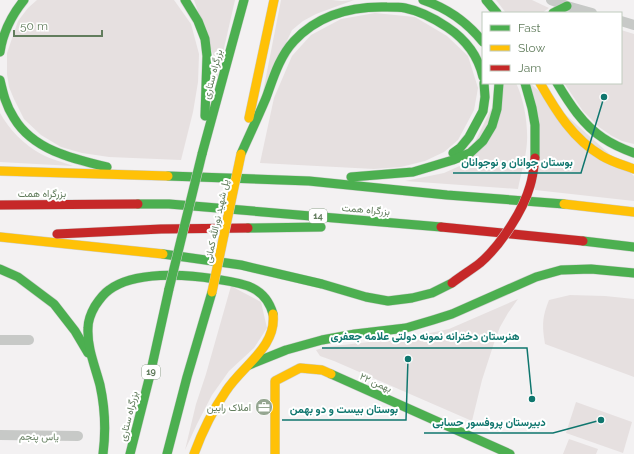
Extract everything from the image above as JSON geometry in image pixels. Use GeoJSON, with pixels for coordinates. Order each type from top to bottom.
{"type":"FeatureCollection","features":[{"type":"Feature","properties":{"kind":"main road"},"geometry":{"type":"LineString","coordinates":[[0,52],[2,37],[16,10],[24,0]]}},
{"type":"Feature","properties":{"kind":"main road"},"geometry":{"type":"LineString","coordinates":[[185,0],[198,20],[204,36],[207,53],[202,154]]}},
{"type":"Feature","properties":{"kind":"main road","name":"بزرگراه ستاری"},"geometry":{"type":"LineString","coordinates":[[130,454],[202,154],[244,0]]}},
{"type":"Feature","properties":{"kind":"main road"},"geometry":{"type":"LineString","coordinates":[[241,154],[274,0]]}},
{"type":"Feature","properties":{"kind":"main road"},"geometry":{"type":"LineString","coordinates":[[423,0],[431,2],[454,15],[472,29],[482,41]]}},
{"type":"Feature","properties":{"kind":"main road"},"geometry":{"type":"LineString","coordinates":[[486,0],[496,12]]}},
{"type":"Feature","properties":{"kind":"main road"},"geometry":{"type":"LineString","coordinates":[[241,154],[285,52],[299,37],[315,24],[341,12],[356,8],[384,6],[410,9],[424,14],[440,22],[463,39],[472,50],[482,69]]}},
{"type":"Feature","properties":{"kind":"main road"},"geometry":{"type":"LineString","coordinates":[[555,12],[567,6]]}},
{"type":"Feature","properties":{"kind":"main road"},"geometry":{"type":"LineString","coordinates":[[0,80],[9,110],[19,126],[34,140],[54,151],[80,160],[140,175]]}},
{"type":"Feature","properties":{"kind":"main road"},"geometry":{"type":"LineString","coordinates":[[428,168],[460,148],[469,137],[483,111],[485,97],[484,84]]}},
{"type":"Feature","properties":{"kind":"main road"},"geometry":{"type":"LineString","coordinates":[[309,181],[409,172],[461,158],[477,148],[484,140],[490,129],[497,110],[499,84]]}},
{"type":"Feature","properties":{"kind":"main road"},"geometry":{"type":"LineString","coordinates":[[0,236],[147,252],[241,265],[322,284],[366,297],[388,301],[412,298],[432,293],[452,282],[478,264],[488,255],[502,238],[525,198],[535,158],[535,125],[525,84]]}},
{"type":"Feature","properties":{"kind":"main road"},"geometry":{"type":"LineString","coordinates":[[541,84],[553,106],[568,127],[583,141],[599,154],[634,169]]}},
{"type":"Feature","properties":{"kind":"main road"},"geometry":{"type":"LineString","coordinates":[[558,84],[584,122],[602,137],[621,148],[634,153]]}},
{"type":"Feature","properties":{"kind":"main road","name":"پل شهید نورالله کمانی"},"geometry":{"type":"LineString","coordinates":[[167,454],[187,377],[212,292],[241,154]]}},
{"type":"Feature","properties":{"kind":"main road","name":"بزرگراه همت"},"geometry":{"type":"LineString","coordinates":[[0,172],[309,181],[447,195],[566,204],[634,212]]}},
{"type":"Feature","properties":{"kind":"main road","name":"بزرگراه همت"},"geometry":{"type":"LineString","coordinates":[[0,204],[169,204],[424,225],[560,238],[634,247]]}},
{"type":"Feature","properties":{"kind":"main road"},"geometry":{"type":"LineString","coordinates":[[0,236],[160,229],[424,225]]}},
{"type":"Feature","properties":{"kind":"main road"},"geometry":{"type":"LineString","coordinates":[[249,365],[286,350],[322,340],[355,334],[406,328],[433,320],[452,314],[536,277],[561,270],[591,269],[634,273]]}},
{"type":"Feature","properties":{"kind":"main road"},"geometry":{"type":"LineString","coordinates":[[0,270],[18,277],[54,304],[75,331],[95,366]]}},
{"type":"Feature","properties":{"kind":"main road"},"geometry":{"type":"LineString","coordinates":[[103,454],[104,406],[88,341],[88,321],[96,303],[110,288],[127,280],[171,275],[196,276],[226,280],[249,286],[259,291],[267,300],[273,312],[272,330],[266,342],[249,365],[227,389],[204,428],[194,454]]}},
{"type":"Feature","properties":{"kind":"main road","name":"۲۲ بهمن"},"geometry":{"type":"LineString","coordinates":[[275,454],[276,381],[300,368],[322,370],[489,449],[510,454]]}},
{"type":"Feature","properties":{"kind":"street"},"geometry":{"type":"LineString","coordinates":[[555,1],[588,12]]}},
{"type":"Feature","properties":{"kind":"street"},"geometry":{"type":"LineString","coordinates":[[622,21],[634,25]]}},
{"type":"Feature","properties":{"kind":"street"},"geometry":{"type":"LineString","coordinates":[[0,340],[29,340]]}},
{"type":"Feature","properties":{"kind":"street","name":"یاس پنجم"},"geometry":{"type":"LineString","coordinates":[[0,435],[78,436]]}},
{"type":"Feature","properties":{"kind":"shaded area"},"geometry":{"type":"Polygon","coordinates":[[[37,0],[174,0],[191,24],[199,54],[198,82],[193,112],[181,160],[109,157],[82,153],[61,147],[41,135],[24,119],[9,87],[7,74],[7,53],[18,21],[28,8],[37,0]]]}},
{"type":"Feature","properties":{"kind":"shaded area"},"geometry":{"type":"Polygon","coordinates":[[[194,0],[235,0],[214,92],[214,57],[194,0]]]}},
{"type":"Feature","properties":{"kind":"shaded area"},"geometry":{"type":"Polygon","coordinates":[[[281,0],[354,0],[316,14],[303,21],[292,30],[263,92],[281,0]]]}},
{"type":"Feature","properties":{"kind":"shaded area"},"geometry":{"type":"Polygon","coordinates":[[[496,0],[532,0],[549,8],[543,12],[505,12],[496,0]]]}},
{"type":"Feature","properties":{"kind":"shaded area"},"geometry":{"type":"Polygon","coordinates":[[[375,13],[415,17],[447,36],[468,56],[478,88],[474,110],[458,140],[444,152],[425,161],[401,167],[374,169],[260,163],[274,98],[292,56],[311,35],[341,19],[375,13]]]}},
{"type":"Feature","properties":{"kind":"shaded area"},"geometry":{"type":"Polygon","coordinates":[[[622,30],[634,34],[634,144],[622,141],[612,136],[599,127],[583,111],[565,84],[622,84],[622,30]]]}},
{"type":"Feature","properties":{"kind":"shaded area"},"geometry":{"type":"Polygon","coordinates":[[[504,84],[516,84],[523,104],[527,135],[525,160],[518,189],[405,181],[444,173],[464,164],[504,84]]]}},
{"type":"Feature","properties":{"kind":"shaded area"},"geometry":{"type":"Polygon","coordinates":[[[530,84],[634,176],[634,201],[535,190],[530,84]]]}},
{"type":"Feature","properties":{"kind":"shaded area"},"geometry":{"type":"Polygon","coordinates":[[[0,113],[12,131],[29,146],[45,156],[73,166],[0,162],[0,113]]]}},
{"type":"Feature","properties":{"kind":"shaded area"},"geometry":{"type":"Polygon","coordinates":[[[231,286],[261,302],[267,328],[254,348],[229,371],[212,395],[185,450],[196,404],[231,286]]]}},
{"type":"Feature","properties":{"kind":"shaded area"},"geometry":{"type":"Polygon","coordinates":[[[570,295],[634,299],[634,377],[545,344],[543,322],[549,300],[570,295]]]}},
{"type":"Feature","properties":{"kind":"shaded area"},"geometry":{"type":"Polygon","coordinates":[[[518,299],[500,327],[495,340],[482,380],[472,421],[320,356],[316,350],[326,347],[411,337],[449,329],[518,299]]]}},
{"type":"Feature","properties":{"kind":"shaded area"},"geometry":{"type":"Polygon","coordinates":[[[576,402],[632,422],[623,453],[566,433],[576,402]]]}},
{"type":"Feature","properties":{"kind":"shaded area"},"geometry":{"type":"Polygon","coordinates":[[[569,439],[598,449],[596,454],[563,454],[569,439]]]}},
{"type":"Feature","properties":{"kind":"traffic: fast"},"geometry":{"type":"LineString","coordinates":[[0,52],[8,24],[24,0]]}},
{"type":"Feature","properties":{"kind":"traffic: fast"},"geometry":{"type":"LineString","coordinates":[[185,0],[198,21],[205,39],[207,56],[205,116]]}},
{"type":"Feature","properties":{"kind":"traffic: fast"},"geometry":{"type":"LineString","coordinates":[[202,154],[244,0]]}},
{"type":"Feature","properties":{"kind":"traffic: fast"},"geometry":{"type":"LineString","coordinates":[[423,0],[432,3],[456,16],[482,41]]}},
{"type":"Feature","properties":{"kind":"traffic: fast"},"geometry":{"type":"LineString","coordinates":[[486,0],[496,12]]}},
{"type":"Feature","properties":{"kind":"traffic: fast"},"geometry":{"type":"LineString","coordinates":[[555,12],[567,6]]}},
{"type":"Feature","properties":{"kind":"traffic: fast"},"geometry":{"type":"LineString","coordinates":[[241,154],[284,54],[303,32],[336,14],[349,10],[374,7],[399,7],[422,13],[447,27],[460,37],[470,48],[482,73]]}},
{"type":"Feature","properties":{"kind":"traffic: fast"},"geometry":{"type":"LineString","coordinates":[[0,80],[5,99],[11,113],[22,129],[32,138],[55,152],[107,167]]}},
{"type":"Feature","properties":{"kind":"traffic: fast"},"geometry":{"type":"LineString","coordinates":[[453,153],[460,148],[469,137],[483,111],[485,97],[484,84]]}},
{"type":"Feature","properties":{"kind":"traffic: fast"},"geometry":{"type":"LineString","coordinates":[[351,177],[413,172],[453,160],[470,153],[483,141],[492,126],[497,109],[499,84]]}},
{"type":"Feature","properties":{"kind":"traffic: fast"},"geometry":{"type":"LineString","coordinates":[[525,84],[535,125],[535,158]]}},
{"type":"Feature","properties":{"kind":"traffic: fast"},"geometry":{"type":"LineString","coordinates":[[558,84],[572,106],[589,127],[606,140],[634,153]]}},
{"type":"Feature","properties":{"kind":"traffic: fast"},"geometry":{"type":"LineString","coordinates":[[169,289],[202,154]]}},
{"type":"Feature","properties":{"kind":"traffic: fast"},"geometry":{"type":"LineString","coordinates":[[168,176],[309,181],[447,195],[564,204]]}},
{"type":"Feature","properties":{"kind":"traffic: fast"},"geometry":{"type":"LineString","coordinates":[[138,204],[169,204],[441,227]]}},
{"type":"Feature","properties":{"kind":"traffic: fast"},"geometry":{"type":"LineString","coordinates":[[248,228],[321,227]]}},
{"type":"Feature","properties":{"kind":"traffic: fast"},"geometry":{"type":"LineString","coordinates":[[583,241],[634,247]]}},
{"type":"Feature","properties":{"kind":"traffic: fast"},"geometry":{"type":"LineString","coordinates":[[163,254],[241,265],[322,284],[366,297],[388,301],[412,298],[432,293],[452,283]]}},
{"type":"Feature","properties":{"kind":"traffic: fast"},"geometry":{"type":"LineString","coordinates":[[0,269],[18,277],[54,304],[75,331],[88,353]]}},
{"type":"Feature","properties":{"kind":"traffic: fast"},"geometry":{"type":"LineString","coordinates":[[249,365],[286,350],[322,340],[355,334],[406,328],[433,320],[452,314],[536,277],[561,270],[591,269],[634,273]]}},
{"type":"Feature","properties":{"kind":"traffic: fast"},"geometry":{"type":"LineString","coordinates":[[103,454],[105,428],[103,402],[100,385],[90,350],[88,335],[89,319],[103,295],[120,284],[146,277],[175,275],[203,277],[234,282],[251,287],[264,297],[273,314]]}},
{"type":"Feature","properties":{"kind":"traffic: fast"},"geometry":{"type":"LineString","coordinates":[[130,454],[150,375],[169,289]]}},
{"type":"Feature","properties":{"kind":"traffic: fast"},"geometry":{"type":"LineString","coordinates":[[167,454],[187,377],[212,292]]}},
{"type":"Feature","properties":{"kind":"traffic: fast"},"geometry":{"type":"LineString","coordinates":[[331,374],[510,454]]}},
{"type":"Feature","properties":{"kind":"traffic: slow"},"geometry":{"type":"LineString","coordinates":[[249,118],[274,0]]}},
{"type":"Feature","properties":{"kind":"traffic: slow"},"geometry":{"type":"LineString","coordinates":[[541,84],[566,124],[582,141],[606,158],[634,169]]}},
{"type":"Feature","properties":{"kind":"traffic: slow"},"geometry":{"type":"LineString","coordinates":[[212,292],[241,154]]}},
{"type":"Feature","properties":{"kind":"traffic: slow"},"geometry":{"type":"LineString","coordinates":[[0,171],[168,176]]}},
{"type":"Feature","properties":{"kind":"traffic: slow"},"geometry":{"type":"LineString","coordinates":[[564,204],[634,212]]}},
{"type":"Feature","properties":{"kind":"traffic: slow"},"geometry":{"type":"LineString","coordinates":[[0,237],[163,254]]}},
{"type":"Feature","properties":{"kind":"traffic: slow"},"geometry":{"type":"LineString","coordinates":[[194,454],[208,421],[221,398],[233,382],[257,356],[270,336],[273,326],[273,314]]}},
{"type":"Feature","properties":{"kind":"traffic: slow"},"geometry":{"type":"LineString","coordinates":[[275,454],[275,381],[300,368],[322,370],[331,374]]}},
{"type":"Feature","properties":{"kind":"traffic: jam"},"geometry":{"type":"LineString","coordinates":[[452,283],[488,256],[510,228],[527,196],[532,179],[535,158]]}},
{"type":"Feature","properties":{"kind":"traffic: jam"},"geometry":{"type":"LineString","coordinates":[[0,205],[138,204]]}},
{"type":"Feature","properties":{"kind":"traffic: jam"},"geometry":{"type":"LineString","coordinates":[[441,227],[583,241]]}},
{"type":"Feature","properties":{"kind":"traffic: jam"},"geometry":{"type":"LineString","coordinates":[[57,234],[161,229],[248,228]]}},
{"type":"Feature","properties":{"kind":"place","name":"بوستان جوانان و نوجوانان"},"geometry":{"type":"Point","coordinates":[604,97]}},
{"type":"Feature","properties":{"kind":"place","name":"بوستان بیست و دو بهمن"},"geometry":{"type":"Point","coordinates":[408,359]}},
{"type":"Feature","properties":{"kind":"place","name":"هنرستان دخترانه نمونه دولتی علامه جعفری"},"geometry":{"type":"Point","coordinates":[532,399]}},
{"type":"Feature","properties":{"kind":"place","name":"املاک رابین"},"geometry":{"type":"Point","coordinates":[264,407]}},
{"type":"Feature","properties":{"kind":"place","name":"دبیرستان پروفسور حسابی"},"geometry":{"type":"Point","coordinates":[601,420]}}]}
